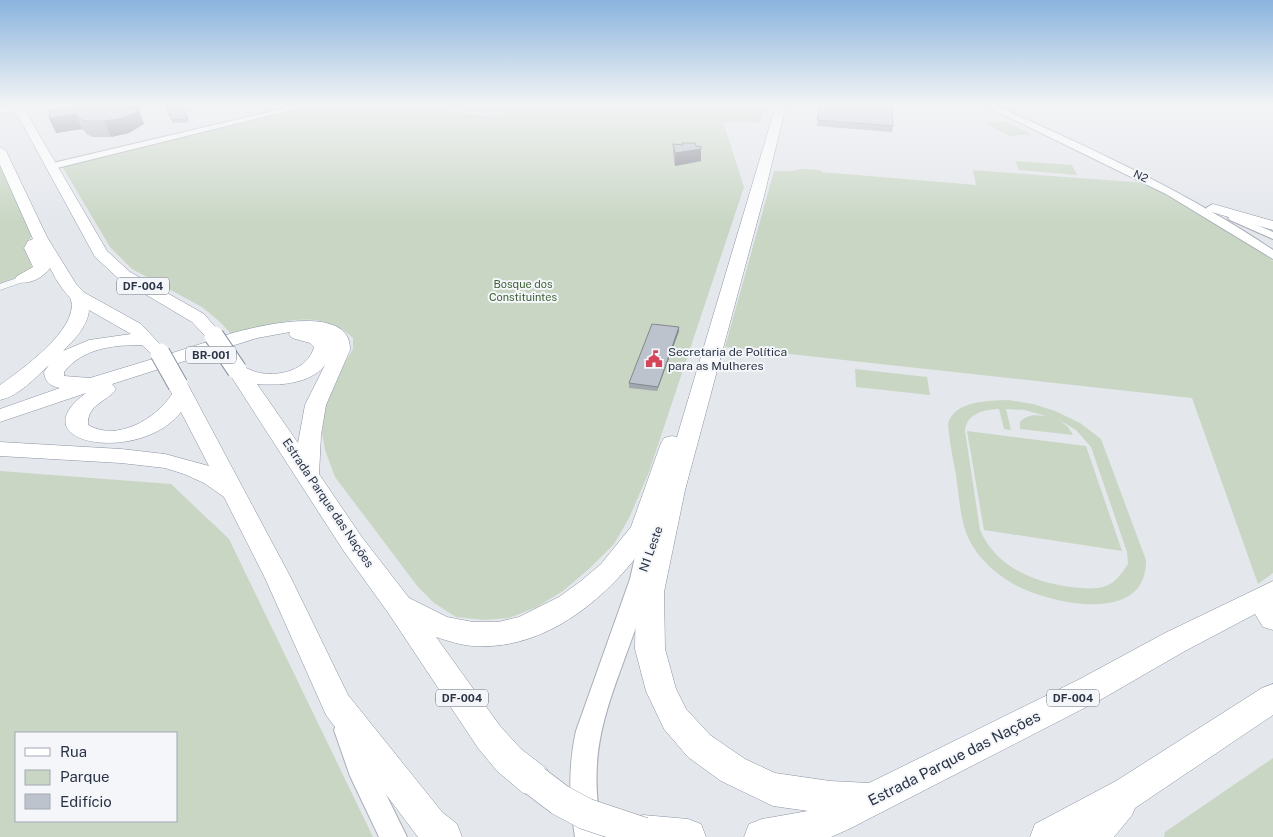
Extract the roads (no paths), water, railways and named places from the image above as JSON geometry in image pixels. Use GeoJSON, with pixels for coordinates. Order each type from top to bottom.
{"type":"FeatureCollection","features":[{"type":"Feature","properties":{"kind":"highway","name":"Estrada Parque das Nações"},"geometry":{"type":"LineString","coordinates":[[41,144],[101,254],[124,275],[179,305],[198,318],[214,336],[278,428],[352,543],[399,606],[489,737],[509,760],[560,800],[586,814],[643,833],[688,837]]}},
{"type":"Feature","properties":{"kind":"highway","name":"N1 Leste"},"geometry":{"type":"LineString","coordinates":[[666,488],[762,144]]}},
{"type":"Feature","properties":{"kind":"highway","name":"N1 Leste"},"geometry":{"type":"LineString","coordinates":[[666,488],[755,204],[771,144]]}},
{"type":"Feature","properties":{"kind":"highway"},"geometry":{"type":"LineString","coordinates":[[0,151],[39,237],[74,292],[81,309],[78,319],[69,333],[29,372],[0,394]]}},
{"type":"Feature","properties":{"kind":"highway"},"geometry":{"type":"LineString","coordinates":[[1213,208],[1273,226]]}},
{"type":"Feature","properties":{"kind":"highway"},"geometry":{"type":"LineString","coordinates":[[22,278],[35,274],[42,268],[32,248],[33,242],[39,237]]}},
{"type":"Feature","properties":{"kind":"highway"},"geometry":{"type":"LineString","coordinates":[[22,278],[43,276],[49,278],[55,284],[74,292],[128,324],[154,346],[236,494],[278,578],[336,705],[430,824],[444,837]]}},
{"type":"Feature","properties":{"kind":"highway","name":"BR-001"},"geometry":{"type":"LineString","coordinates":[[0,426],[101,386],[269,330],[302,326],[329,331],[338,337],[342,346],[340,355],[318,397],[312,422],[307,474]]}},
{"type":"Feature","properties":{"kind":"highway","name":"BR-001"},"geometry":{"type":"LineString","coordinates":[[0,416],[269,337],[294,334],[306,335],[317,339],[324,346],[323,355],[317,364],[296,375],[266,379],[238,371]]}},
{"type":"Feature","properties":{"kind":"highway","name":"BR-001"},"geometry":{"type":"LineString","coordinates":[[101,386],[64,383],[55,379],[54,372],[66,357],[91,346],[111,341],[154,346]]}},
{"type":"Feature","properties":{"kind":"highway","name":"BR-001"},"geometry":{"type":"LineString","coordinates":[[101,386],[79,410],[75,418],[77,428],[85,434],[99,437],[121,436],[140,431],[160,420],[173,410],[180,390]]}},
{"type":"Feature","properties":{"kind":"highway"},"geometry":{"type":"LineString","coordinates":[[0,449],[121,456],[165,461],[192,468],[212,477],[236,494]]}},
{"type":"Feature","properties":{"kind":"highway"},"geometry":{"type":"LineString","coordinates":[[399,606],[429,623],[457,632],[475,635],[520,630],[535,625],[568,606],[593,586],[624,554],[642,531],[666,488]]}},
{"type":"Feature","properties":{"kind":"highway"},"geometry":{"type":"LineString","coordinates":[[666,488],[650,592],[650,649],[661,691],[675,719],[698,746],[734,770],[773,789],[830,798],[870,800]]}},
{"type":"Feature","properties":{"kind":"highway","name":"Estrada Parque das Nações"},"geometry":{"type":"LineString","coordinates":[[762,837],[804,830],[870,800],[1090,690],[1175,642],[1273,592]]}},
{"type":"Feature","properties":{"kind":"highway"},"geometry":{"type":"LineString","coordinates":[[1273,597],[1267,610],[1273,618]]}},
{"type":"Feature","properties":{"kind":"highway"},"geometry":{"type":"LineString","coordinates":[[1048,837],[1128,793],[1273,698]]}},
{"type":"Feature","properties":{"kind":"highway"},"geometry":{"type":"LineString","coordinates":[[1091,837],[1128,793]]}},
{"type":"Feature","properties":{"kind":"main road"},"geometry":{"type":"LineString","coordinates":[[53,166],[144,144]]}},
{"type":"Feature","properties":{"kind":"main road","name":"N2"},"geometry":{"type":"LineString","coordinates":[[1072,144],[1273,236]]}},
{"type":"Feature","properties":{"kind":"main road","name":"N2"},"geometry":{"type":"LineString","coordinates":[[1158,184],[1228,224],[1273,255]]}},
{"type":"Feature","properties":{"kind":"main road","name":"N1 Leste"},"geometry":{"type":"LineString","coordinates":[[589,837],[585,821],[583,780],[585,746],[596,706],[628,619],[666,488]]}},
{"type":"Feature","properties":{"kind":"main road"},"geometry":{"type":"LineString","coordinates":[[336,705],[363,776],[393,837]]}},
{"type":"Feature","properties":{"kind":"street"},"geometry":{"type":"LineString","coordinates":[[0,286],[22,278]]}},
{"type":"Feature","properties":{"kind":"place","name":"Secretaria de Política para as Mulheres"},"geometry":{"type":"Point","coordinates":[654,359]}},
{"type":"Feature","properties":{"kind":"park label","name":"Bosque dos Constituintes"},"geometry":{"type":"Point","coordinates":[523,290]}}]}
